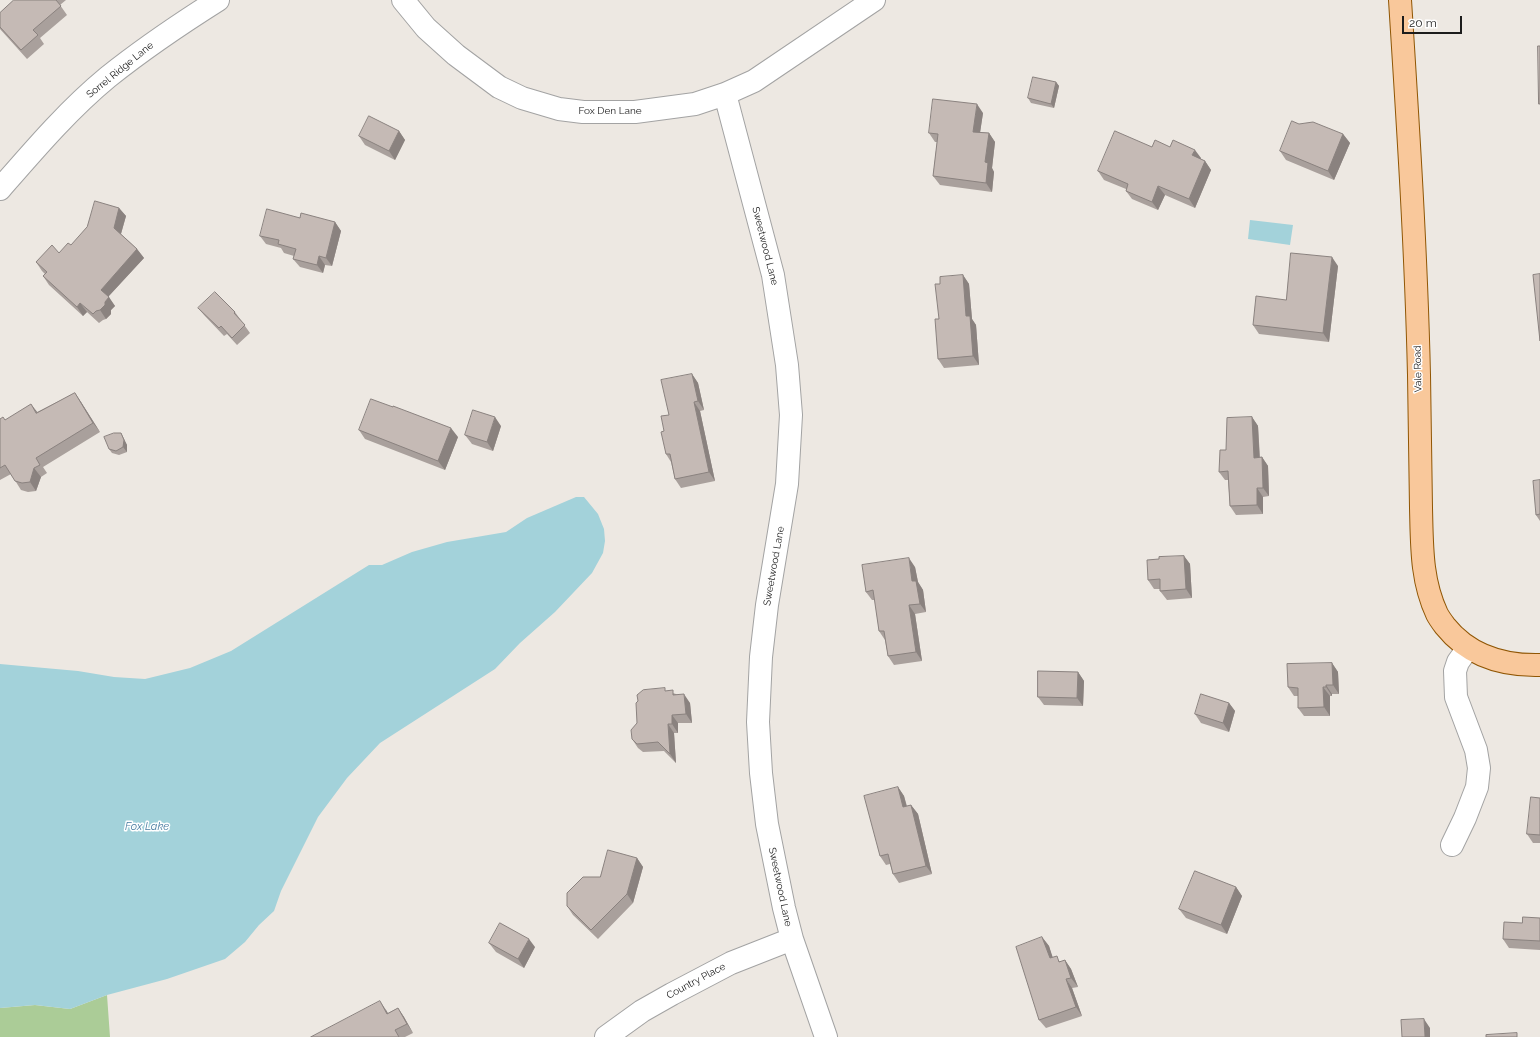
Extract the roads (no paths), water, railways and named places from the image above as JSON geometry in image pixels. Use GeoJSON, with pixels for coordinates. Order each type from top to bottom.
{"type":"FeatureCollection","features":[{"type":"Feature","properties":{"kind":"main road","name":"Vale Road"},"geometry":{"type":"LineString","coordinates":[[1400,0],[1413,208],[1419,373],[1422,566],[1427,591],[1437,616],[1451,633],[1468,648],[1496,661],[1522,666],[1540,665]]}},
{"type":"Feature","properties":{"kind":"street","name":"Sorrel Ridge Lane"},"geometry":{"type":"LineString","coordinates":[[0,189],[46,137],[109,77],[180,24],[218,0]]}},
{"type":"Feature","properties":{"kind":"street","name":"Fox Den Lane"},"geometry":{"type":"LineString","coordinates":[[402,0],[426,28],[456,55],[499,87],[522,98],[552,107],[583,112],[635,112],[695,104],[725,94],[754,81],[874,0]]}},
{"type":"Feature","properties":{"kind":"street","name":"Sweetwood Lane"},"geometry":{"type":"LineString","coordinates":[[725,94],[773,275],[787,365],[791,415],[787,484],[766,612],[761,657],[758,722],[761,773],[767,824],[784,908],[792,939],[826,1037]]}},
{"type":"Feature","properties":{"kind":"street"},"geometry":{"type":"LineString","coordinates":[[1452,845],[1465,818],[1477,787],[1479,768],[1476,750],[1456,698],[1455,671],[1458,662],[1468,648]]}},
{"type":"Feature","properties":{"kind":"street","name":"Country Place"},"geometry":{"type":"LineString","coordinates":[[606,1037],[642,1011],[672,994],[731,963],[792,939]]}},
{"type":"Feature","properties":{"kind":"water"},"geometry":{"type":"Polygon","coordinates":[[[1250,220],[1293,225],[1290,245],[1248,239],[1250,220]]]}},
{"type":"Feature","properties":{"kind":"water","name":"Fox Lake"},"geometry":{"type":"Polygon","coordinates":[[[576,497],[584,497],[598,514],[604,529],[605,541],[603,553],[592,573],[555,612],[520,643],[495,669],[380,743],[347,778],[318,817],[281,891],[274,911],[259,925],[245,942],[225,959],[167,979],[107,995],[70,1009],[35,1005],[0,1008],[0,664],[78,671],[114,677],[145,679],[190,668],[231,651],[369,565],[382,565],[412,552],[447,542],[506,532],[527,518],[576,497]]]}}]}
